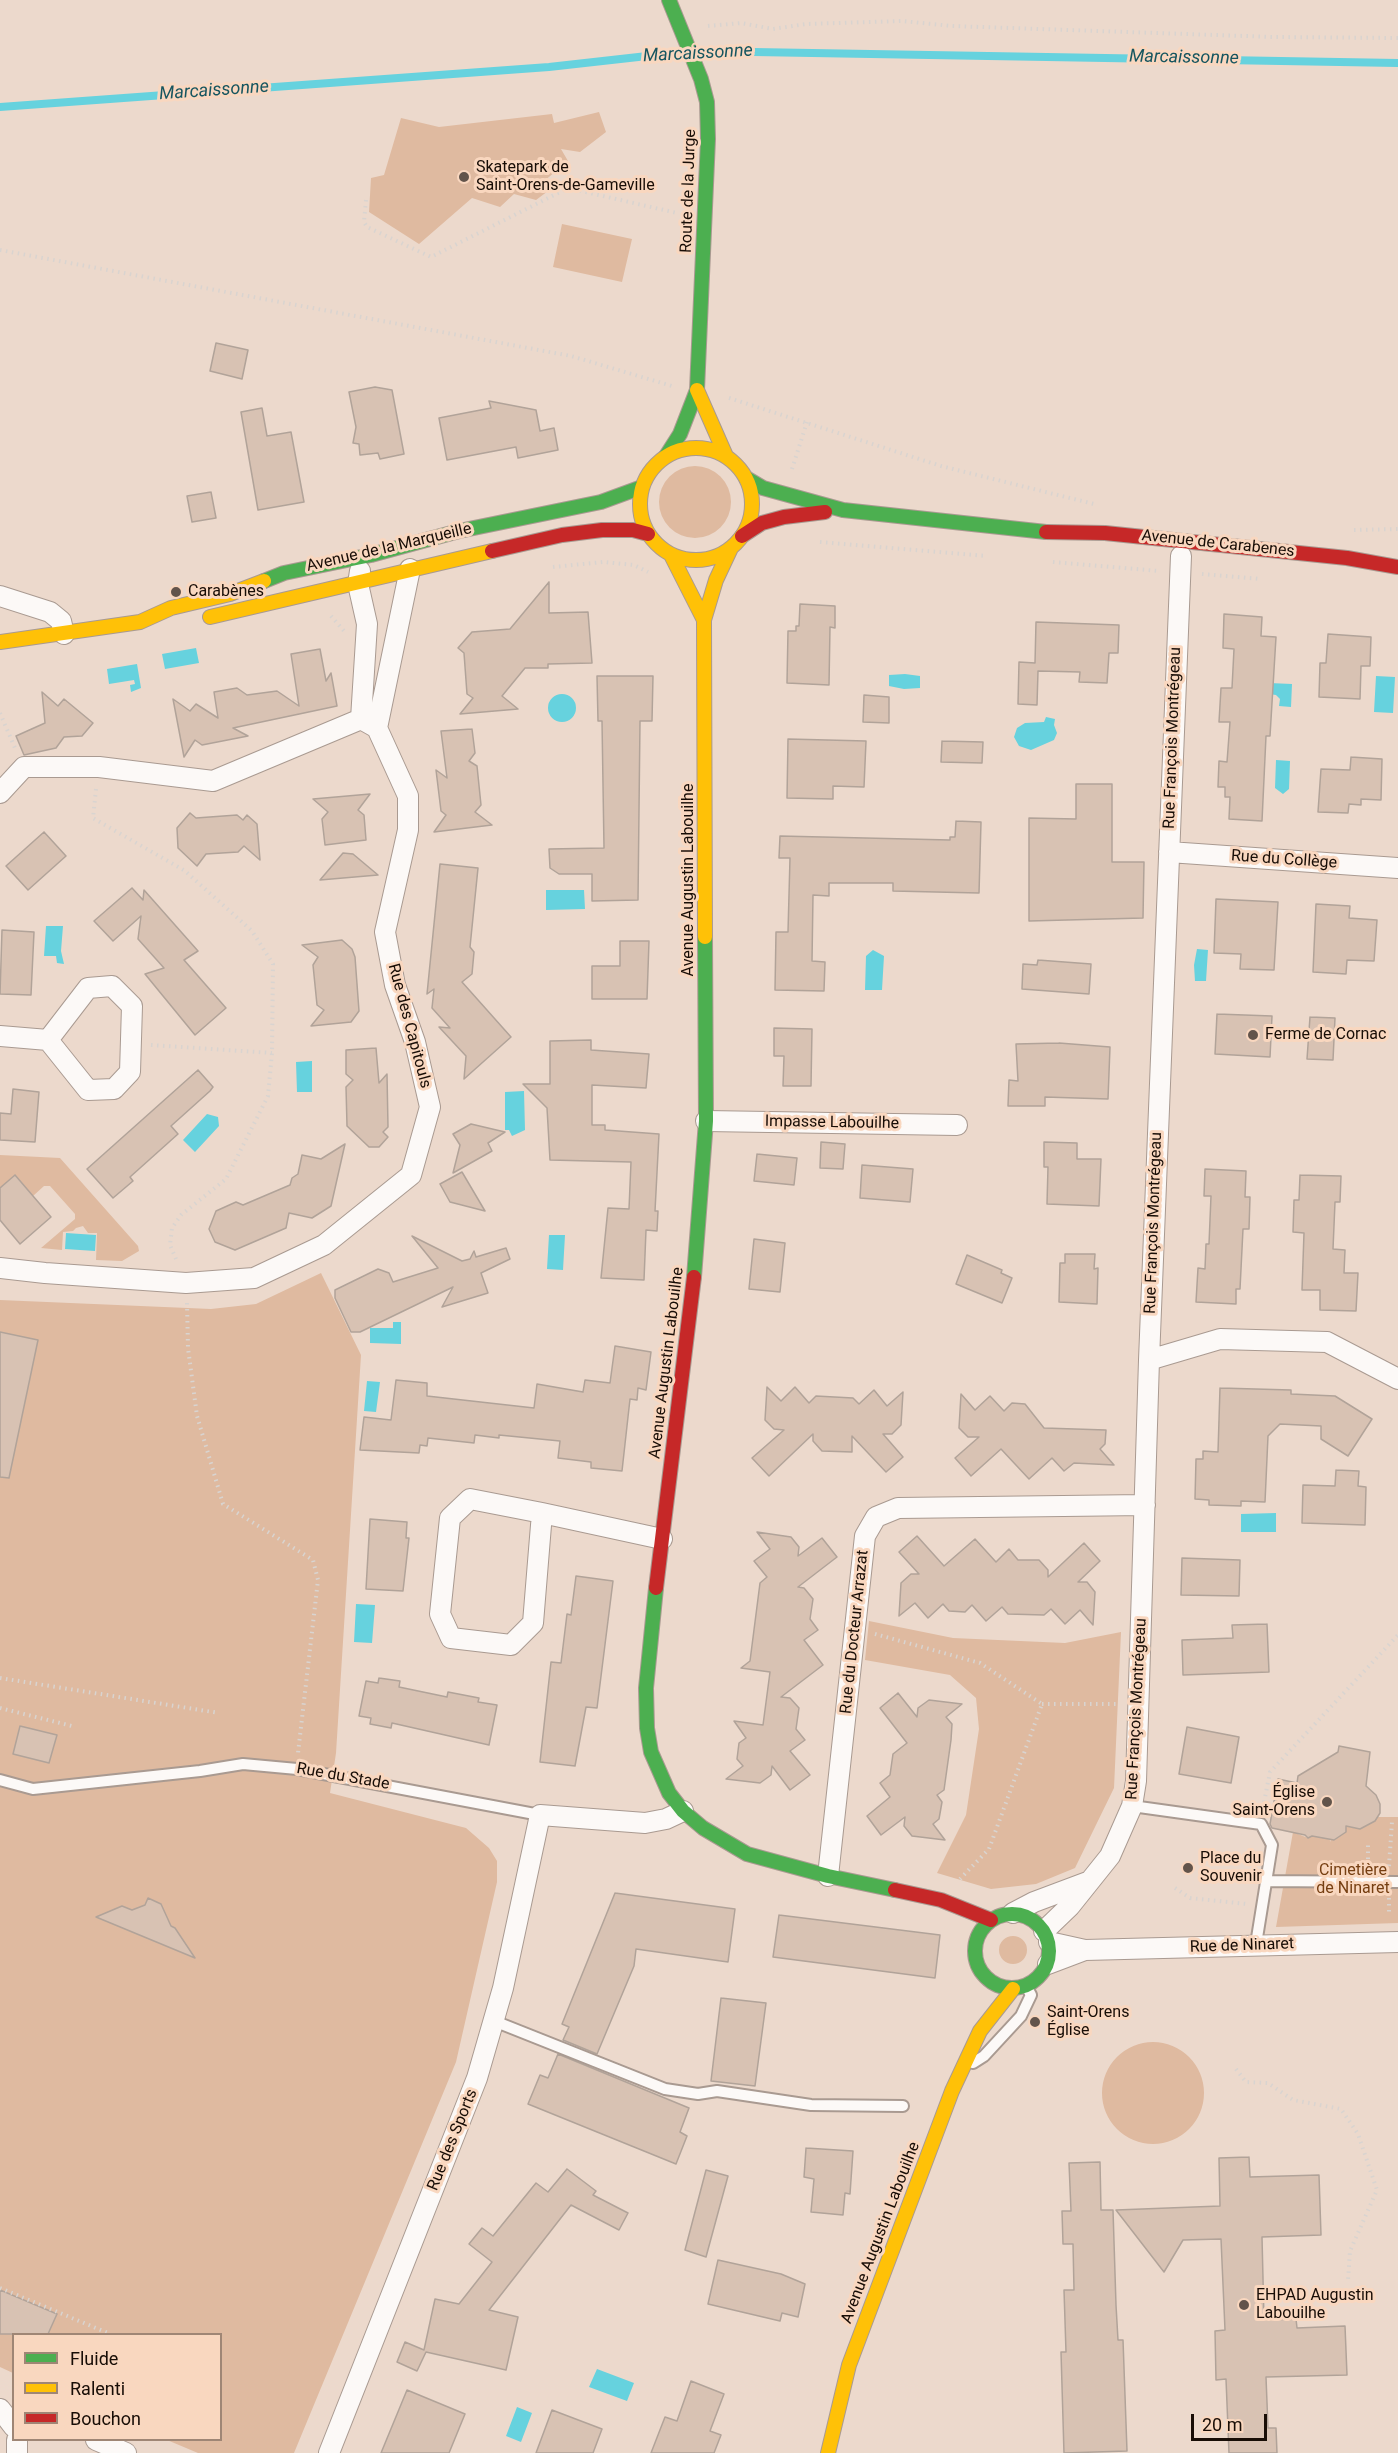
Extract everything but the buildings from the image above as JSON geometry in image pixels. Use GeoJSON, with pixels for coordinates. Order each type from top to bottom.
{"type":"FeatureCollection","features":[{"type":"Feature","properties":{"kind":"street","name":"Route de la Jurge"},"geometry":{"type":"LineString","coordinates":[[666,456],[680,434],[697,390],[708,139],[707,102],[701,79],[669,0]]}},
{"type":"Feature","properties":{"kind":"street","name":"Route de la Jurge"},"geometry":{"type":"LineString","coordinates":[[697,390],[726,456]]}},
{"type":"Feature","properties":{"kind":"street"},"geometry":{"type":"LineString","coordinates":[[685,448],[706,449],[726,456],[746,478],[752,508],[749,523],[742,536],[731,548],[712,557],[691,560],[671,555],[648,534],[640,511],[642,487],[651,470],[666,456],[685,448]]}},
{"type":"Feature","properties":{"kind":"street","name":"Avenue de Carabenes"},"geometry":{"type":"LineString","coordinates":[[746,478],[774,491],[843,510],[1037,532],[1105,533],[1347,558],[1398,567]]}},
{"type":"Feature","properties":{"kind":"street","name":"Avenue de la Marqueille"},"geometry":{"type":"LineString","coordinates":[[0,642],[140,622],[171,608],[230,594],[284,573],[371,555],[459,531],[601,502],[642,487]]}},
{"type":"Feature","properties":{"kind":"street","name":"Avenue de Carabenes"},"geometry":{"type":"LineString","coordinates":[[742,536],[762,523],[784,517],[843,510]]}},
{"type":"Feature","properties":{"kind":"street","name":"Avenue de la Marqueille"},"geometry":{"type":"LineString","coordinates":[[199,619],[562,535],[602,530],[633,530],[648,534]]}},
{"type":"Feature","properties":{"kind":"street","name":"Avenue de Carabenes"},"geometry":{"type":"LineString","coordinates":[[1037,532],[1095,546]]}},
{"type":"Feature","properties":{"kind":"street","name":"Avenue Augustin Labouilhe"},"geometry":{"type":"LineString","coordinates":[[731,548],[716,580],[704,620],[706,1121],[698,1243],[649,1646],[647,1728],[658,1773],[669,1793],[683,1811],[703,1828],[747,1854],[828,1876],[946,1902],[991,1920]]}},
{"type":"Feature","properties":{"kind":"street"},"geometry":{"type":"LineString","coordinates":[[358,584],[358,573],[371,555]]}},
{"type":"Feature","properties":{"kind":"street","name":"Avenue Augustin Labouilhe"},"geometry":{"type":"LineString","coordinates":[[671,555],[704,620]]}},
{"type":"Feature","properties":{"kind":"street","name":"Rue François Montrégeau"},"geometry":{"type":"LineString","coordinates":[[1046,1936],[1110,1856],[1132,1806],[1136,1781],[1149,1360],[1181,560]]}},
{"type":"Feature","properties":{"kind":"street"},"geometry":{"type":"LineString","coordinates":[[0,793],[24,767],[99,767],[213,781],[369,724],[410,569]]}},
{"type":"Feature","properties":{"kind":"street"},"geometry":{"type":"LineString","coordinates":[[1356,574],[1398,575]]}},
{"type":"Feature","properties":{"kind":"street","name":"Rue des Capitouls"},"geometry":{"type":"LineString","coordinates":[[0,1268],[186,1282],[254,1278],[324,1245],[411,1175],[430,1107],[415,1042],[395,985],[385,932],[408,830],[408,796],[369,724],[367,624],[358,584]]}},
{"type":"Feature","properties":{"kind":"street"},"geometry":{"type":"LineString","coordinates":[[0,596],[50,612],[61,621],[64,634]]}},
{"type":"Feature","properties":{"kind":"street","name":"Avenue de la Marqueille"},"geometry":{"type":"LineString","coordinates":[[140,622],[166,626]]}},
{"type":"Feature","properties":{"kind":"street","name":"Rue du Collège"},"geometry":{"type":"LineString","coordinates":[[1169,852],[1398,868]]}},
{"type":"Feature","properties":{"kind":"street"},"geometry":{"type":"LineString","coordinates":[[0,1036],[48,1040],[88,1090],[114,1089],[130,1072],[133,1043],[132,1006],[112,986],[88,988],[48,1040]]}},
{"type":"Feature","properties":{"kind":"street","name":"Impasse Labouilhe"},"geometry":{"type":"LineString","coordinates":[[706,1121],[957,1125]]}},
{"type":"Feature","properties":{"kind":"street"},"geometry":{"type":"LineString","coordinates":[[1149,1360],[1220,1339],[1327,1342],[1398,1379]]}},
{"type":"Feature","properties":{"kind":"street"},"geometry":{"type":"LineString","coordinates":[[542,1513],[533,1623],[510,1645],[451,1638],[440,1614],[450,1518],[471,1499],[542,1513],[662,1539]]}},
{"type":"Feature","properties":{"kind":"street","name":"Rue du Docteur Arrazat"},"geometry":{"type":"LineString","coordinates":[[828,1876],[865,1536],[876,1517],[898,1508],[1145,1504]]}},
{"type":"Feature","properties":{"kind":"street","name":"Rue du Stade"},"geometry":{"type":"LineString","coordinates":[[540,1815],[645,1823],[666,1819],[683,1811]]}},
{"type":"Feature","properties":{"kind":"street","name":"Rue des Sports"},"geometry":{"type":"LineString","coordinates":[[329,2453],[477,2078],[494,2021],[540,1815]]}},
{"type":"Feature","properties":{"kind":"street"},"geometry":{"type":"LineString","coordinates":[[980,1990],[979,1970],[975,1956],[976,1942],[981,1929],[991,1920],[1092,1880]]}},
{"type":"Feature","properties":{"kind":"street"},"geometry":{"type":"LineString","coordinates":[[946,1902],[976,1942]]}},
{"type":"Feature","properties":{"kind":"street"},"geometry":{"type":"LineString","coordinates":[[979,1970],[988,1980],[1000,1986],[1019,1987],[1035,1981],[1048,1964],[1046,1936],[1035,1921],[1013,1913]]}},
{"type":"Feature","properties":{"kind":"street","name":"Rue de Ninaret"},"geometry":{"type":"LineString","coordinates":[[1046,1936],[1085,1950]]}},
{"type":"Feature","properties":{"kind":"street","name":"Rue de Ninaret"},"geometry":{"type":"LineString","coordinates":[[1048,1964],[1085,1950],[1398,1942]]}},
{"type":"Feature","properties":{"kind":"street","name":"Avenue Augustin Labouilhe"},"geometry":{"type":"LineString","coordinates":[[828,2453],[849,2365],[952,2091],[980,2031],[1019,1987]]}},
{"type":"Feature","properties":{"kind":"street","name":"Avenue Augustin Labouilhe"},"geometry":{"type":"LineString","coordinates":[[980,2010],[980,2031]]}},
{"type":"Feature","properties":{"kind":"street"},"geometry":{"type":"LineString","coordinates":[[100,2441],[126,2453]]}},
{"type":"Feature","properties":{"kind":"lane","name":"Rue du Stade"},"geometry":{"type":"LineString","coordinates":[[0,1780],[33,1789],[200,1772],[243,1764],[297,1769],[540,1815]]}},
{"type":"Feature","properties":{"kind":"lane"},"geometry":{"type":"LineString","coordinates":[[1132,1806],[1261,1824],[1272,1845],[1256,1944]]}},
{"type":"Feature","properties":{"kind":"lane"},"geometry":{"type":"LineString","coordinates":[[1266,1881],[1393,1882]]}},
{"type":"Feature","properties":{"kind":"lane"},"geometry":{"type":"LineString","coordinates":[[963,2070],[984,2056],[1021,2016],[1031,1995],[1019,1987]]}},
{"type":"Feature","properties":{"kind":"lane"},"geometry":{"type":"LineString","coordinates":[[494,2021],[664,2089],[698,2094],[717,2091],[811,2105],[903,2106]]}},
{"type":"Feature","properties":{"kind":"path"},"geometry":{"type":"LineString","coordinates":[[683,34],[712,24],[731,23],[773,29],[806,24],[902,21],[952,26],[1274,37],[1398,38]]}},
{"type":"Feature","properties":{"kind":"path"},"geometry":{"type":"LineString","coordinates":[[366,200],[364,222],[367,227],[431,257],[568,188],[705,219]]}},
{"type":"Feature","properties":{"kind":"path"},"geometry":{"type":"LineString","coordinates":[[0,250],[571,356],[680,388]]}},
{"type":"Feature","properties":{"kind":"path"},"geometry":{"type":"LineString","coordinates":[[728,398],[941,466],[1098,504]]}},
{"type":"Feature","properties":{"kind":"path"},"geometry":{"type":"LineString","coordinates":[[791,471],[807,422]]}},
{"type":"Feature","properties":{"kind":"path"},"geometry":{"type":"LineString","coordinates":[[1349,530],[1398,529]]}},
{"type":"Feature","properties":{"kind":"path"},"geometry":{"type":"LineString","coordinates":[[813,542],[989,556]]}},
{"type":"Feature","properties":{"kind":"path"},"geometry":{"type":"LineString","coordinates":[[1048,561],[1181,560],[1271,580]]}},
{"type":"Feature","properties":{"kind":"path"},"geometry":{"type":"LineString","coordinates":[[546,568],[603,562],[634,565],[650,573]]}},
{"type":"Feature","properties":{"kind":"path"},"geometry":{"type":"LineString","coordinates":[[0,713],[24,767]]}},
{"type":"Feature","properties":{"kind":"path"},"geometry":{"type":"LineString","coordinates":[[99,767],[93,818],[185,871],[252,931],[273,964],[272,1053],[268,1096],[226,1179],[180,1215],[172,1228],[170,1245],[186,1282],[188,1348],[197,1416],[223,1504],[313,1560],[318,1580],[297,1769]]}},
{"type":"Feature","properties":{"kind":"path"},"geometry":{"type":"LineString","coordinates":[[133,1043],[272,1053]]}},
{"type":"Feature","properties":{"kind":"path"},"geometry":{"type":"LineString","coordinates":[[856,1629],[980,1663],[1042,1704],[1139,1704]]}},
{"type":"Feature","properties":{"kind":"path"},"geometry":{"type":"LineString","coordinates":[[1261,1824],[1270,1772],[1398,1635]]}},
{"type":"Feature","properties":{"kind":"path"},"geometry":{"type":"LineString","coordinates":[[0,1678],[219,1713]]}},
{"type":"Feature","properties":{"kind":"path"},"geometry":{"type":"LineString","coordinates":[[946,1902],[988,1849],[1042,1704]]}},
{"type":"Feature","properties":{"kind":"path"},"geometry":{"type":"LineString","coordinates":[[0,1708],[72,1726]]}},
{"type":"Feature","properties":{"kind":"path"},"geometry":{"type":"LineString","coordinates":[[1392,1822],[1393,1882]]}},
{"type":"Feature","properties":{"kind":"path"},"geometry":{"type":"LineString","coordinates":[[1175,1888],[1190,1898],[1262,1905]]}},
{"type":"Feature","properties":{"kind":"path"},"geometry":{"type":"LineString","coordinates":[[1236,2069],[1246,2082],[1268,2083],[1293,2100],[1341,2109],[1358,2134],[1377,2190],[1350,2251],[1348,2281]]}},
{"type":"Feature","properties":{"kind":"path"},"geometry":{"type":"LineString","coordinates":[[0,2288],[108,2333]]}},
{"type":"Feature","properties":{"kind":"green space","name":"Skatepark de Saint-Orens-de-Gameville"},"geometry":{"type":"Polygon","coordinates":[[[599,112],[606,132],[580,152],[561,149],[568,161],[543,182],[548,191],[536,200],[514,194],[500,207],[472,198],[419,244],[369,212],[371,178],[384,175],[401,118],[439,127],[552,114],[554,123],[599,112]]]}},
{"type":"Feature","properties":{"kind":"green space"},"geometry":{"type":"Polygon","coordinates":[[[562,224],[632,239],[622,282],[553,267],[562,224]]]}},
{"type":"Feature","properties":{"kind":"green space"},"geometry":{"type":"Polygon","coordinates":[[[695,466],[715,472],[725,482],[731,502],[725,522],[715,532],[695,538],[675,532],[665,522],[659,502],[665,482],[675,472],[695,466]]]}},
{"type":"Feature","properties":{"kind":"green space"},"geometry":{"type":"Polygon","coordinates":[[[0,1155],[60,1158],[138,1246],[139,1251],[122,1261],[96,1260],[97,1233],[88,1233],[83,1226],[73,1231],[63,1232],[62,1250],[41,1248],[75,1219],[75,1214],[50,1186],[44,1186],[33,1196],[15,1175],[0,1188],[0,1155]]]}},
{"type":"Feature","properties":{"kind":"green space"},"geometry":{"type":"Polygon","coordinates":[[[321,1273],[361,1355],[336,1753],[330,1793],[466,1828],[489,1848],[497,1861],[497,1882],[456,2062],[294,2453],[198,2453],[169,2441],[222,2441],[222,2333],[12,2333],[12,2373],[0,2367],[0,1300],[211,1309],[256,1304],[321,1273]]]}},
{"type":"Feature","properties":{"kind":"green space"},"geometry":{"type":"Polygon","coordinates":[[[869,1621],[953,1638],[1065,1643],[1121,1632],[1114,1788],[1075,1868],[1036,1884],[991,1889],[937,1873],[966,1815],[979,1729],[976,1698],[950,1675],[865,1660],[869,1621]]]}},
{"type":"Feature","properties":{"kind":"green space","name":"Cimetière de Ninaret"},"geometry":{"type":"Polygon","coordinates":[[[1378,1817],[1398,1817],[1398,1923],[1276,1927],[1293,1832],[1308,1838],[1312,1836],[1329,1839],[1331,1842],[1330,1838],[1346,1826],[1367,1826],[1378,1817]]]}},
{"type":"Feature","properties":{"kind":"green space"},"geometry":{"type":"Polygon","coordinates":[[[1013,1936],[1023,1940],[1027,1950],[1023,1960],[1013,1964],[1003,1960],[999,1950],[1003,1940],[1013,1936]]]}},
{"type":"Feature","properties":{"kind":"green space"},"geometry":{"type":"Polygon","coordinates":[[[1153,2042],[1172,2046],[1189,2057],[1200,2074],[1204,2093],[1200,2112],[1189,2129],[1172,2140],[1153,2144],[1134,2140],[1117,2129],[1106,2112],[1102,2093],[1106,2074],[1117,2057],[1134,2046],[1153,2042]]]}},
{"type":"Feature","properties":{"kind":"water"},"geometry":{"type":"Polygon","coordinates":[[[196,648],[199,663],[165,669],[162,654],[196,648]]]}},
{"type":"Feature","properties":{"kind":"water"},"geometry":{"type":"Polygon","coordinates":[[[137,664],[141,688],[131,692],[130,685],[135,684],[134,680],[109,684],[107,669],[137,664]]]}},
{"type":"Feature","properties":{"kind":"water"},"geometry":{"type":"Polygon","coordinates":[[[889,675],[920,676],[920,688],[904,689],[889,686],[889,675]]]}},
{"type":"Feature","properties":{"kind":"water"},"geometry":{"type":"Polygon","coordinates":[[[1376,676],[1395,677],[1393,713],[1374,712],[1376,676]]]}},
{"type":"Feature","properties":{"kind":"water"},"geometry":{"type":"Polygon","coordinates":[[[1269,683],[1292,684],[1291,707],[1279,706],[1280,699],[1276,695],[1269,694],[1269,683]]]}},
{"type":"Feature","properties":{"kind":"water"},"geometry":{"type":"Polygon","coordinates":[[[562,694],[572,698],[576,708],[572,718],[562,722],[552,718],[548,708],[552,698],[562,694]]]}},
{"type":"Feature","properties":{"kind":"water"},"geometry":{"type":"Polygon","coordinates":[[[1046,717],[1055,719],[1054,725],[1057,733],[1054,740],[1031,750],[1019,746],[1014,737],[1017,728],[1025,723],[1044,722],[1046,717]]]}},
{"type":"Feature","properties":{"kind":"water"},"geometry":{"type":"Polygon","coordinates":[[[1276,760],[1290,761],[1289,789],[1283,794],[1275,788],[1276,760]]]}},
{"type":"Feature","properties":{"kind":"water"},"geometry":{"type":"Polygon","coordinates":[[[546,890],[584,890],[585,909],[546,910],[546,890]]]}},
{"type":"Feature","properties":{"kind":"water"},"geometry":{"type":"Polygon","coordinates":[[[46,926],[63,926],[61,951],[64,964],[57,963],[56,956],[44,956],[46,926]]]}},
{"type":"Feature","properties":{"kind":"water"},"geometry":{"type":"Polygon","coordinates":[[[1197,949],[1208,950],[1206,981],[1195,981],[1194,965],[1197,949]]]}},
{"type":"Feature","properties":{"kind":"water"},"geometry":{"type":"Polygon","coordinates":[[[873,950],[884,956],[882,990],[865,990],[866,956],[873,950]]]}},
{"type":"Feature","properties":{"kind":"water"},"geometry":{"type":"Polygon","coordinates":[[[312,1061],[312,1092],[297,1092],[296,1062],[312,1061]]]}},
{"type":"Feature","properties":{"kind":"water"},"geometry":{"type":"Polygon","coordinates":[[[524,1091],[525,1130],[512,1136],[509,1130],[505,1130],[505,1092],[524,1091]]]}},
{"type":"Feature","properties":{"kind":"water"},"geometry":{"type":"Polygon","coordinates":[[[207,1114],[218,1117],[219,1126],[195,1152],[183,1140],[207,1114]]]}},
{"type":"Feature","properties":{"kind":"water"},"geometry":{"type":"Polygon","coordinates":[[[66,1233],[96,1235],[95,1251],[65,1249],[66,1233]]]}},
{"type":"Feature","properties":{"kind":"water"},"geometry":{"type":"Polygon","coordinates":[[[549,1235],[565,1235],[563,1270],[547,1269],[549,1235]]]}},
{"type":"Feature","properties":{"kind":"water"},"geometry":{"type":"Polygon","coordinates":[[[393,1322],[401,1322],[401,1344],[370,1343],[370,1328],[393,1328],[393,1322]]]}},
{"type":"Feature","properties":{"kind":"water"},"geometry":{"type":"Polygon","coordinates":[[[367,1381],[380,1382],[376,1412],[364,1411],[367,1381]]]}},
{"type":"Feature","properties":{"kind":"water"},"geometry":{"type":"Polygon","coordinates":[[[1276,1513],[1276,1532],[1241,1532],[1241,1514],[1276,1513]]]}},
{"type":"Feature","properties":{"kind":"water"},"geometry":{"type":"Polygon","coordinates":[[[356,1604],[375,1605],[372,1643],[354,1642],[356,1604]]]}},
{"type":"Feature","properties":{"kind":"water"},"geometry":{"type":"Polygon","coordinates":[[[597,2369],[634,2383],[627,2401],[589,2387],[597,2369]]]}},
{"type":"Feature","properties":{"kind":"water"},"geometry":{"type":"Polygon","coordinates":[[[517,2407],[532,2413],[521,2442],[506,2436],[517,2407]]]}},
{"type":"Feature","properties":{"kind":"waterway","name":"Marcaissonne"},"geometry":{"type":"LineString","coordinates":[[695,51],[1398,63]]}},
{"type":"Feature","properties":{"kind":"waterway","name":"Marcaissonne"},"geometry":{"type":"LineString","coordinates":[[0,107],[549,67],[683,52]]}},
{"type":"Feature","properties":{"kind":"traffic: fast"},"geometry":{"type":"LineString","coordinates":[[666,456],[680,434],[697,390],[708,139],[707,102],[701,79],[669,0]]}},
{"type":"Feature","properties":{"kind":"traffic: fast"},"geometry":{"type":"LineString","coordinates":[[746,478],[763,488],[843,510],[1046,532]]}},
{"type":"Feature","properties":{"kind":"traffic: fast"},"geometry":{"type":"LineString","coordinates":[[264,581],[284,573],[371,555],[459,531],[601,502],[642,487]]}},
{"type":"Feature","properties":{"kind":"traffic: fast"},"geometry":{"type":"LineString","coordinates":[[694,1277],[706,1121],[705,937]]}},
{"type":"Feature","properties":{"kind":"traffic: fast"},"geometry":{"type":"LineString","coordinates":[[656,1588],[646,1688],[647,1728],[651,1752],[669,1793],[683,1811],[703,1828],[747,1854],[828,1876],[895,1890]]}},
{"type":"Feature","properties":{"kind":"traffic: fast"},"geometry":{"type":"LineString","coordinates":[[1005,1914],[1019,1914],[1033,1920],[1043,1930],[1049,1944],[1049,1951],[1047,1965],[1033,1982],[1019,1988],[1005,1988],[991,1982],[981,1972],[975,1958],[975,1944],[981,1930],[991,1920],[1005,1914]]}},
{"type":"Feature","properties":{"kind":"traffic: slow"},"geometry":{"type":"LineString","coordinates":[[697,390],[726,456]]}},
{"type":"Feature","properties":{"kind":"traffic: slow"},"geometry":{"type":"LineString","coordinates":[[696,448],[717,452],[735,465],[748,483],[752,504],[748,525],[735,543],[717,556],[696,560],[675,556],[657,543],[644,525],[640,504],[644,483],[657,465],[675,452],[696,448]]}},
{"type":"Feature","properties":{"kind":"traffic: slow"},"geometry":{"type":"LineString","coordinates":[[705,937],[704,620],[716,580],[731,548]]}},
{"type":"Feature","properties":{"kind":"traffic: slow"},"geometry":{"type":"LineString","coordinates":[[210,617],[492,551]]}},
{"type":"Feature","properties":{"kind":"traffic: slow"},"geometry":{"type":"LineString","coordinates":[[671,555],[704,620]]}},
{"type":"Feature","properties":{"kind":"traffic: slow"},"geometry":{"type":"LineString","coordinates":[[0,642],[140,622],[171,608],[230,594],[264,581]]}},
{"type":"Feature","properties":{"kind":"traffic: slow"},"geometry":{"type":"LineString","coordinates":[[828,2453],[849,2365],[952,2091],[980,2031],[1013,1989]]}},
{"type":"Feature","properties":{"kind":"traffic: jam"},"geometry":{"type":"LineString","coordinates":[[742,536],[762,523],[784,517],[825,512]]}},
{"type":"Feature","properties":{"kind":"traffic: jam"},"geometry":{"type":"LineString","coordinates":[[492,551],[562,535],[602,530],[633,530],[648,534]]}},
{"type":"Feature","properties":{"kind":"traffic: jam"},"geometry":{"type":"LineString","coordinates":[[1046,532],[1105,533],[1347,558],[1398,567]]}},
{"type":"Feature","properties":{"kind":"traffic: jam"},"geometry":{"type":"LineString","coordinates":[[656,1588],[694,1277]]}},
{"type":"Feature","properties":{"kind":"traffic: jam"},"geometry":{"type":"LineString","coordinates":[[895,1890],[941,1900],[991,1920]]}},
{"type":"Feature","properties":{"kind":"place","name":"Skatepark de Saint-Orens-de-Gameville"},"geometry":{"type":"Point","coordinates":[464,177]}},
{"type":"Feature","properties":{"kind":"place","name":"Carabènes"},"geometry":{"type":"Point","coordinates":[176,592]}},
{"type":"Feature","properties":{"kind":"place","name":"Ferme de Cornac"},"geometry":{"type":"Point","coordinates":[1253,1035]}},
{"type":"Feature","properties":{"kind":"place","name":"Église Saint-Orens"},"geometry":{"type":"Point","coordinates":[1327,1802]}},
{"type":"Feature","properties":{"kind":"place","name":"Place du Souvenir"},"geometry":{"type":"Point","coordinates":[1188,1868]}},
{"type":"Feature","properties":{"kind":"place","name":"Saint-Orens Église"},"geometry":{"type":"Point","coordinates":[1035,2022]}},
{"type":"Feature","properties":{"kind":"place","name":"EHPAD Augustin Labouilhe"},"geometry":{"type":"Point","coordinates":[1244,2305]}}]}
